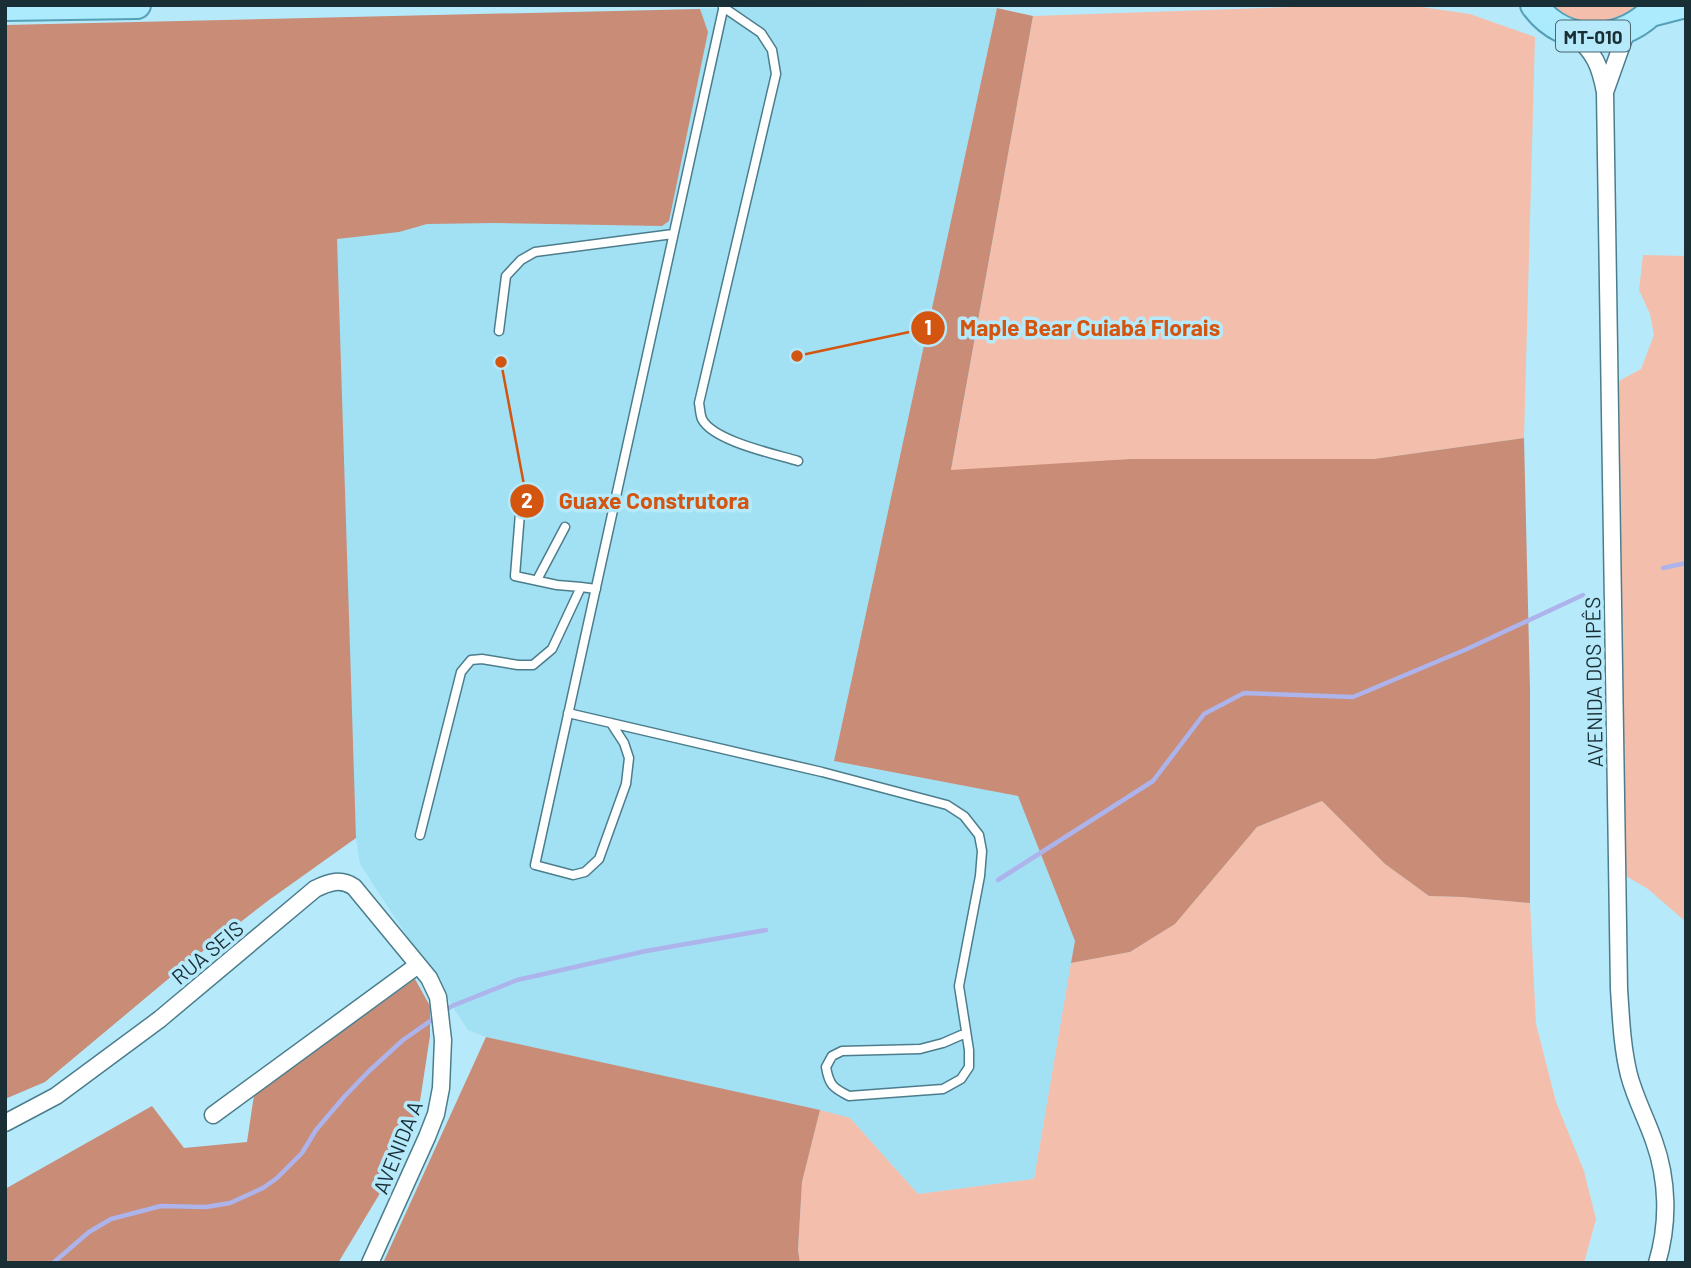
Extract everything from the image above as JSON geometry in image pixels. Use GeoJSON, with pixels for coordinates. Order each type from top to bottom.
{"type":"FeatureCollection","features":[{"type":"Feature","properties":{"kind":"main road"},"geometry":{"type":"LineString","coordinates":[[5,7],[137,5]]}},
{"type":"Feature","properties":{"kind":"main road","name":"MT-010"},"geometry":{"type":"LineString","coordinates":[[1531,7],[1569,32],[1596,37],[1627,30],[1654,9],[1682,5]]}},
{"type":"Feature","properties":{"kind":"street","name":"AVENIDA DOS IPÊS"},"geometry":{"type":"LineString","coordinates":[[1605,92],[1627,30]]}},
{"type":"Feature","properties":{"kind":"street","name":"AVENIDA DOS IPÊS"},"geometry":{"type":"LineString","coordinates":[[1569,32],[1586,45],[1594,57],[1601,71],[1605,92],[1619,989],[1622,1039],[1629,1075],[1654,1140],[1665,1179],[1665,1218],[1657,1263]]}},
{"type":"Feature","properties":{"kind":"street","name":"RUA SEIS"},"geometry":{"type":"LineString","coordinates":[[5,1123],[56,1096],[160,1019],[315,889],[329,882],[340,881],[354,887],[418,965]]}},
{"type":"Feature","properties":{"kind":"street"},"geometry":{"type":"LineString","coordinates":[[213,1115],[418,965]]}},
{"type":"Feature","properties":{"kind":"street","name":"AVENIDA A"},"geometry":{"type":"LineString","coordinates":[[370,1263],[427,1138],[436,1114],[441,1088],[443,1040],[440,1008],[429,978],[418,965]]}},
{"type":"Feature","properties":{"kind":"lane"},"geometry":{"type":"LineString","coordinates":[[611,723],[624,743],[629,758],[626,784],[599,859],[585,872],[573,876],[535,865],[723,6],[761,33],[772,50],[776,74],[699,402],[702,419],[712,431],[740,444],[798,461]]}},
{"type":"Feature","properties":{"kind":"lane"},"geometry":{"type":"LineString","coordinates":[[499,331],[506,276],[521,260],[535,252],[673,234]]}},
{"type":"Feature","properties":{"kind":"lane"},"geometry":{"type":"LineString","coordinates":[[520,513],[515,576],[556,585],[596,589]]}},
{"type":"Feature","properties":{"kind":"lane"},"geometry":{"type":"LineString","coordinates":[[537,580],[565,527]]}},
{"type":"Feature","properties":{"kind":"lane"},"geometry":{"type":"LineString","coordinates":[[420,835],[461,672],[471,660],[533,665],[552,649],[581,587]]}},
{"type":"Feature","properties":{"kind":"lane"},"geometry":{"type":"LineString","coordinates":[[568,713],[822,772],[947,805],[964,816],[979,835],[982,851],[960,986],[969,1050],[969,1067],[961,1079],[943,1089],[849,1096],[828,1082],[826,1067],[832,1056],[842,1051],[920,1049],[966,1033]]}},
{"type":"Feature","properties":{"kind":"shaded area"},"geometry":{"type":"Polygon","coordinates":[[[1407,5],[1470,14],[1535,37],[1524,438],[1374,459],[951,471],[1033,16],[1407,5]]]}},
{"type":"Feature","properties":{"kind":"shaded area"},"geometry":{"type":"Polygon","coordinates":[[[1547,5],[1645,5],[1611,25],[1573,22],[1547,5]]]}},
{"type":"Feature","properties":{"kind":"shaded area"},"geometry":{"type":"Polygon","coordinates":[[[752,7],[997,8],[834,761],[1018,796],[1075,941],[1034,1179],[918,1194],[850,1118],[486,1037],[468,1030],[360,864],[356,838],[313,21],[752,7]]]}},
{"type":"Feature","properties":{"kind":"shaded area"},"geometry":{"type":"Polygon","coordinates":[[[997,8],[1033,16],[951,470],[1131,459],[1374,459],[1524,438],[1530,690],[1530,903],[1429,896],[1385,864],[1322,801],[1257,827],[1175,924],[1130,952],[1071,963],[1075,941],[1018,796],[834,761],[997,8]]]}},
{"type":"Feature","properties":{"kind":"shaded area"},"geometry":{"type":"Polygon","coordinates":[[[700,9],[708,32],[669,221],[662,226],[427,224],[399,232],[337,239],[356,838],[185,965],[45,1082],[5,1099],[5,25],[700,9]]]}},
{"type":"Feature","properties":{"kind":"shaded area"},"geometry":{"type":"Polygon","coordinates":[[[1643,255],[1686,256],[1686,922],[1648,889],[1626,876],[1619,381],[1641,369],[1654,335],[1650,314],[1639,290],[1643,255]]]}},
{"type":"Feature","properties":{"kind":"shaded area"},"geometry":{"type":"Polygon","coordinates":[[[1322,801],[1385,864],[1429,896],[1530,903],[1536,1024],[1556,1102],[1584,1171],[1596,1219],[1584,1263],[800,1263],[798,1250],[802,1182],[820,1110],[850,1118],[918,1194],[1034,1179],[1071,963],[1130,952],[1175,924],[1257,827],[1322,801]]]}},
{"type":"Feature","properties":{"kind":"shaded area"},"geometry":{"type":"Polygon","coordinates":[[[415,979],[430,1006],[430,1036],[418,1114],[400,1160],[338,1263],[5,1263],[5,1189],[152,1106],[184,1148],[247,1142],[254,1095],[415,979]]]}},
{"type":"Feature","properties":{"kind":"shaded area"},"geometry":{"type":"Polygon","coordinates":[[[486,1037],[820,1110],[802,1182],[798,1250],[800,1263],[383,1263],[486,1037]]]}},
{"type":"Feature","properties":{"kind":"waterway"},"geometry":{"type":"LineString","coordinates":[[1663,568],[1686,563]]}},
{"type":"Feature","properties":{"kind":"waterway"},"geometry":{"type":"LineString","coordinates":[[998,880],[1153,781],[1204,714],[1244,693],[1353,697],[1467,649],[1583,595]]}},
{"type":"Feature","properties":{"kind":"waterway"},"geometry":{"type":"LineString","coordinates":[[443,1012],[517,980],[646,951],[766,930]]}},
{"type":"Feature","properties":{"kind":"waterway"},"geometry":{"type":"LineString","coordinates":[[53,1263],[89,1232],[111,1219],[161,1206],[206,1207],[230,1203],[263,1188],[302,1153],[316,1130],[368,1072],[403,1040],[436,1017]]}},
{"type":"Feature","properties":{"kind":"place","name":"Maple Bear Cuiabá Florais"},"geometry":{"type":"Point","coordinates":[797,356]}},
{"type":"Feature","properties":{"kind":"place","name":"Guaxe Construtora"},"geometry":{"type":"Point","coordinates":[501,362]}}]}
